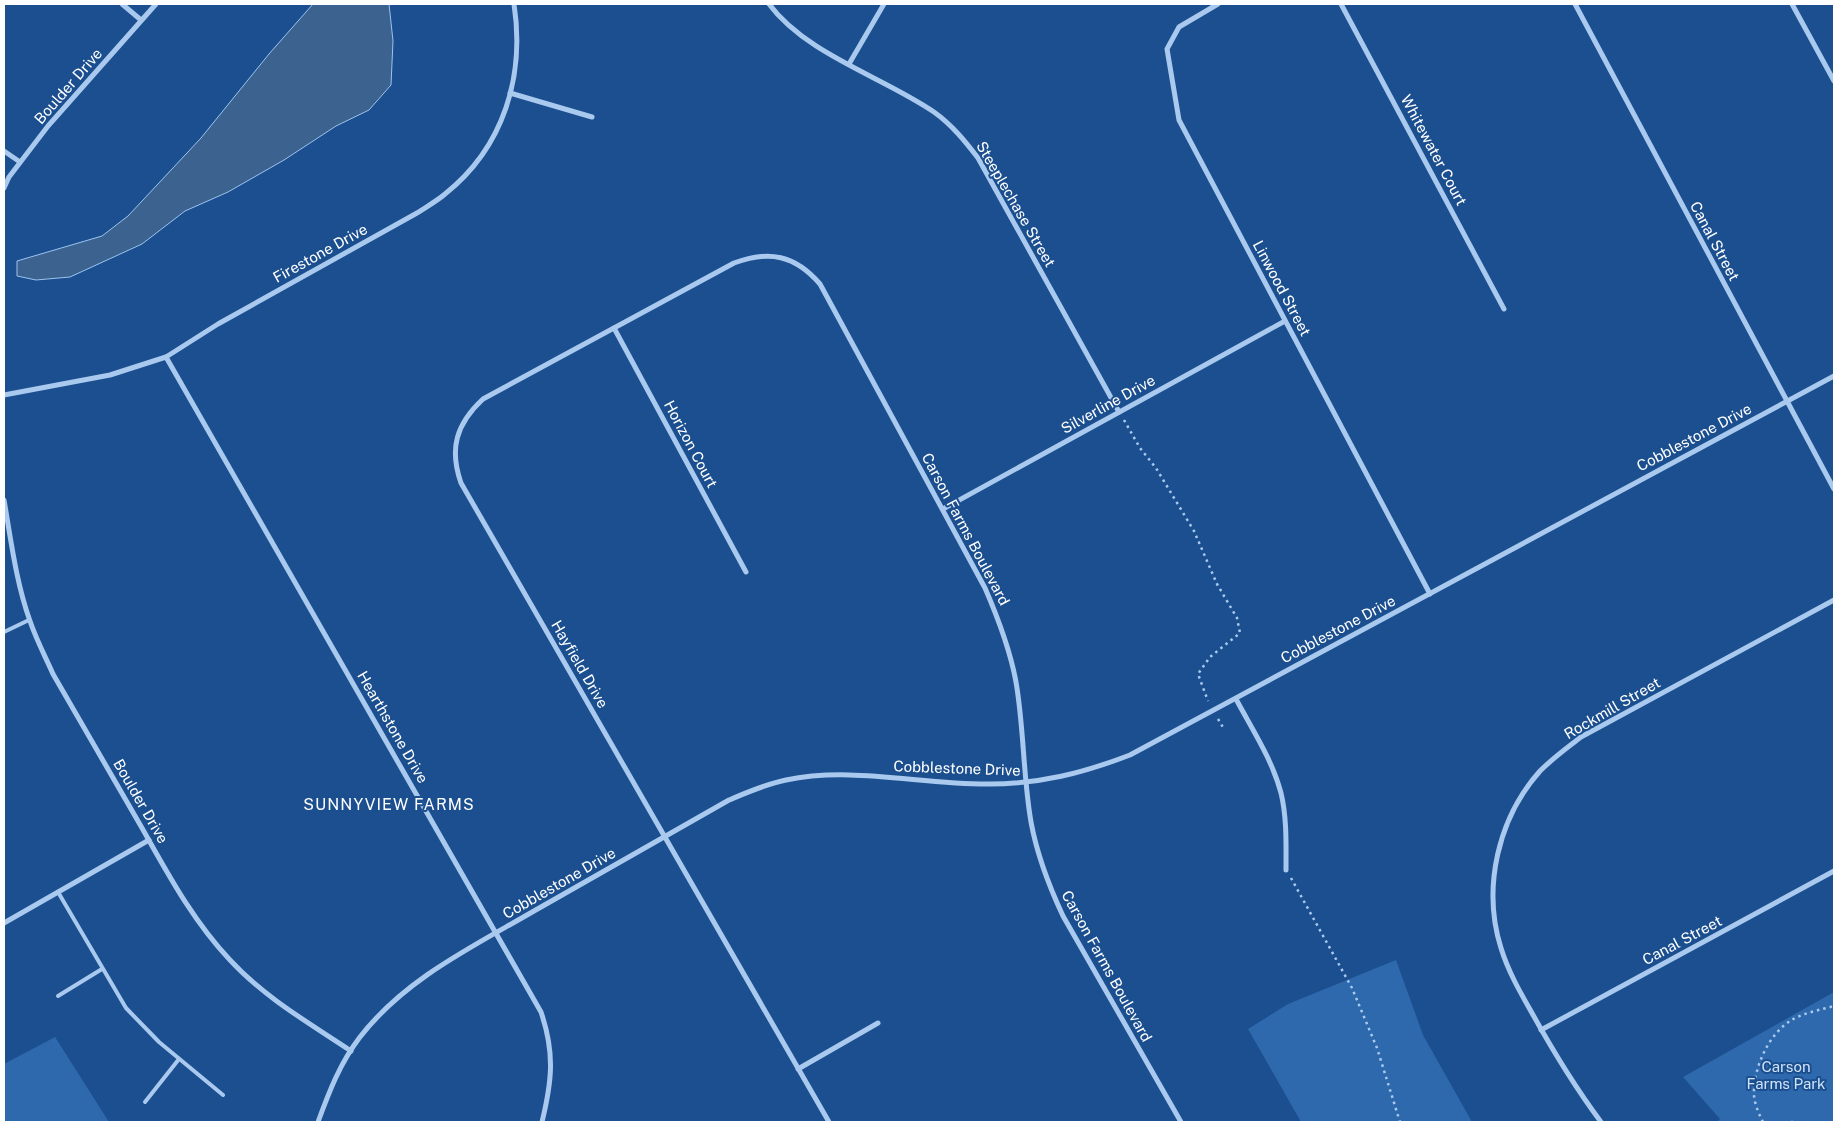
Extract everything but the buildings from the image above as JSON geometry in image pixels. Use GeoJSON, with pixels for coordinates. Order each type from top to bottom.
{"type":"FeatureCollection","features":[{"type":"Feature","properties":{"kind":"street"},"geometry":{"type":"LineString","coordinates":[[122,4],[141,20]]}},
{"type":"Feature","properties":{"kind":"street","name":"Boulder Drive"},"geometry":{"type":"LineString","coordinates":[[4,188],[9,177],[48,126],[156,4]]}},
{"type":"Feature","properties":{"kind":"street","name":"Firestone Drive"},"geometry":{"type":"LineString","coordinates":[[4,395],[110,375],[166,357],[218,324],[417,213],[445,195],[478,161],[506,111],[517,65],[518,46],[514,4]]}},
{"type":"Feature","properties":{"kind":"street","name":"Steeplechase Street"},"geometry":{"type":"LineString","coordinates":[[769,4],[779,17],[801,36],[933,111],[957,130],[978,158],[1120,412]]}},
{"type":"Feature","properties":{"kind":"street"},"geometry":{"type":"LineString","coordinates":[[849,64],[884,4]]}},
{"type":"Feature","properties":{"kind":"street","name":"Linwood Street"},"geometry":{"type":"LineString","coordinates":[[1218,4],[1179,27],[1167,49],[1179,120],[1430,594]]}},
{"type":"Feature","properties":{"kind":"street","name":"Whitewater Court"},"geometry":{"type":"LineString","coordinates":[[1341,4],[1504,309]]}},
{"type":"Feature","properties":{"kind":"street","name":"Canal Street"},"geometry":{"type":"LineString","coordinates":[[1575,4],[1834,489]]}},
{"type":"Feature","properties":{"kind":"street"},"geometry":{"type":"LineString","coordinates":[[1792,4],[1834,81]]}},
{"type":"Feature","properties":{"kind":"street"},"geometry":{"type":"LineString","coordinates":[[510,93],[592,117]]}},
{"type":"Feature","properties":{"kind":"street"},"geometry":{"type":"LineString","coordinates":[[4,151],[20,162]]}},
{"type":"Feature","properties":{"kind":"street","name":"Carson Farms Boulevard"},"geometry":{"type":"LineString","coordinates":[[614,328],[734,263],[750,257],[766,255],[782,257],[797,263],[810,272],[820,284],[943,509],[997,614],[1016,682],[1032,822],[1039,856],[1063,916],[1181,1122]]}},
{"type":"Feature","properties":{"kind":"street","name":"Silverline Drive"},"geometry":{"type":"LineString","coordinates":[[943,509],[1285,321]]}},
{"type":"Feature","properties":{"kind":"street","name":"Horizon Court"},"geometry":{"type":"LineString","coordinates":[[614,328],[746,572]]}},
{"type":"Feature","properties":{"kind":"street","name":"Hayfield Drive"},"geometry":{"type":"LineString","coordinates":[[614,328],[483,400],[463,422],[457,436],[456,468],[466,492],[829,1122]]}},
{"type":"Feature","properties":{"kind":"street","name":"Hearthstone Drive"},"geometry":{"type":"LineString","coordinates":[[166,357],[541,1012],[548,1033],[551,1057],[551,1082],[542,1122]]}},
{"type":"Feature","properties":{"kind":"street","name":"Cobblestone Drive"},"geometry":{"type":"LineString","coordinates":[[318,1122],[340,1068],[350,1051],[381,1013],[423,977],[729,800],[759,787],[815,776],[988,784],[1027,783],[1095,768],[1130,755],[1834,376]]}},
{"type":"Feature","properties":{"kind":"street","name":"Boulder Drive"},"geometry":{"type":"LineString","coordinates":[[4,500],[20,586],[40,647],[185,902],[211,939],[231,961],[279,1003],[350,1051]]}},
{"type":"Feature","properties":{"kind":"street","name":"Rockmill Street"},"geometry":{"type":"LineString","coordinates":[[1601,1122],[1566,1073],[1541,1030],[1510,974],[1500,947],[1494,911],[1495,865],[1501,840],[1511,814],[1524,792],[1540,772],[1558,754],[1581,737],[1834,600]]}},
{"type":"Feature","properties":{"kind":"street"},"geometry":{"type":"LineString","coordinates":[[1236,699],[1272,768],[1281,793],[1286,819],[1286,870]]}},
{"type":"Feature","properties":{"kind":"street"},"geometry":{"type":"LineString","coordinates":[[4,923],[149,840]]}},
{"type":"Feature","properties":{"kind":"street","name":"Canal Street"},"geometry":{"type":"LineString","coordinates":[[1541,1030],[1834,872]]}},
{"type":"Feature","properties":{"kind":"street"},"geometry":{"type":"LineString","coordinates":[[798,1069],[878,1022]]}},
{"type":"Feature","properties":{"kind":"lane"},"geometry":{"type":"LineString","coordinates":[[4,632],[30,620]]}},
{"type":"Feature","properties":{"kind":"lane"},"geometry":{"type":"LineString","coordinates":[[58,892],[126,1008],[159,1042],[224,1094]]}},
{"type":"Feature","properties":{"kind":"lane"},"geometry":{"type":"LineString","coordinates":[[58,996],[102,969]]}},
{"type":"Feature","properties":{"kind":"lane"},"geometry":{"type":"LineString","coordinates":[[145,1102],[179,1059]]}},
{"type":"Feature","properties":{"kind":"path"},"geometry":{"type":"LineString","coordinates":[[1120,412],[1131,435],[1156,468],[1194,531],[1217,584],[1237,618],[1240,633],[1210,657],[1198,674],[1204,695],[1224,729]]}},
{"type":"Feature","properties":{"kind":"path"},"geometry":{"type":"LineString","coordinates":[[1286,870],[1352,988],[1377,1048],[1400,1122]]}},
{"type":"Feature","properties":{"kind":"path"},"geometry":{"type":"LineString","coordinates":[[1763,1122],[1754,1099],[1754,1082],[1763,1055],[1775,1034],[1790,1021],[1834,1006]]}},
{"type":"Feature","properties":{"kind":"green space"},"geometry":{"type":"Polygon","coordinates":[[[1396,960],[1423,1035],[1472,1122],[1301,1122],[1248,1029],[1288,1004],[1396,960]]]}},
{"type":"Feature","properties":{"kind":"green space","name":"Carson Farms Park"},"geometry":{"type":"Polygon","coordinates":[[[1834,992],[1834,1122],[1717,1122],[1720,1119],[1683,1077],[1834,992]]]}},
{"type":"Feature","properties":{"kind":"green space"},"geometry":{"type":"Polygon","coordinates":[[[55,1037],[109,1122],[4,1122],[4,1064],[55,1037]]]}},
{"type":"Feature","properties":{"kind":"shaded area"},"geometry":{"type":"Polygon","coordinates":[[[313,4],[389,4],[393,41],[391,85],[369,110],[336,126],[284,160],[228,192],[185,211],[142,244],[70,277],[36,280],[17,276],[17,261],[102,236],[128,216],[201,138],[269,54],[313,4]]]}},
{"type":"Feature","properties":{"kind":"district","name":"SUNNYVIEW FARMS"},"geometry":{"type":"Point","coordinates":[389,804]}}]}
